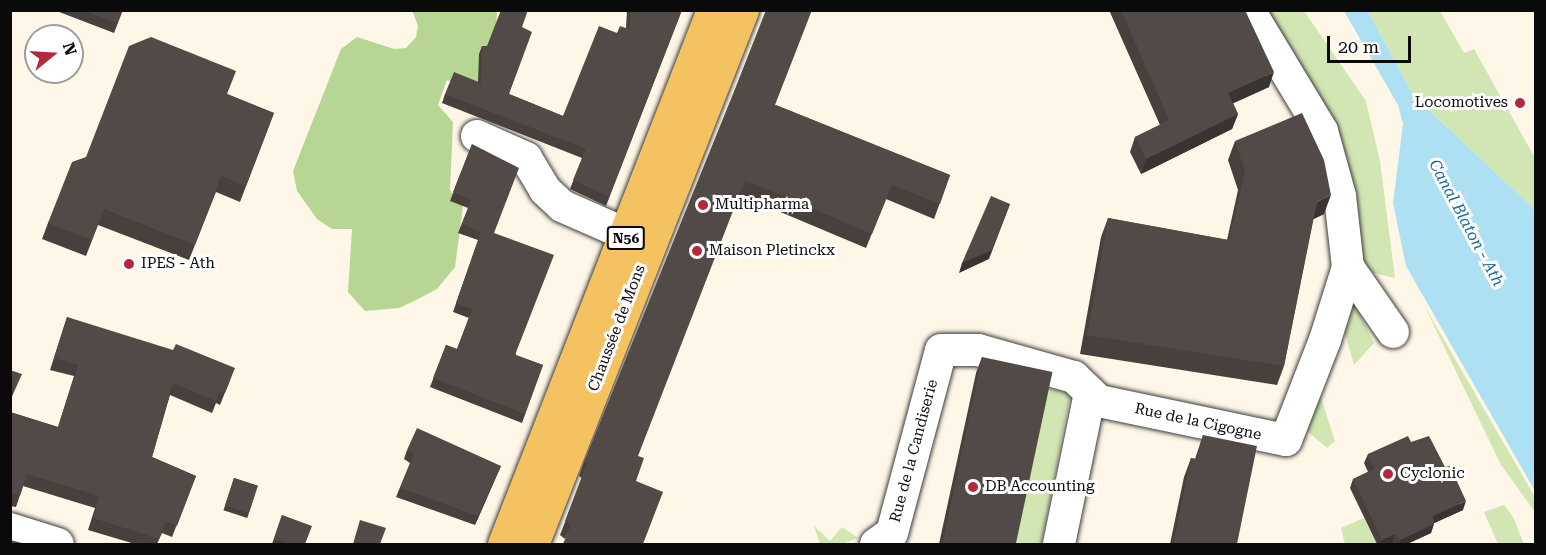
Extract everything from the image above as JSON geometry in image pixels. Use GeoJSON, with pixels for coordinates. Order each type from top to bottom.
{"type":"FeatureCollection","features":[{"type":"Feature","properties":{"kind":"main road","name":"Chaussée de Mons"},"geometry":{"type":"LineString","coordinates":[[532,544],[638,240],[713,10]]}},
{"type":"Feature","properties":{"kind":"main road","name":"Chaussée de Mons"},"geometry":{"type":"LineString","coordinates":[[504,544],[742,10]]}},
{"type":"Feature","properties":{"kind":"street"},"geometry":{"type":"LineString","coordinates":[[1249,10],[1322,131],[1340,196],[1348,267],[1393,333]]}},
{"type":"Feature","properties":{"kind":"street"},"geometry":{"type":"LineString","coordinates":[[477,136],[526,158],[544,190],[562,206],[638,240]]}},
{"type":"Feature","properties":{"kind":"street","name":"Rue de la Cigogne"},"geometry":{"type":"LineString","coordinates":[[941,350],[978,350],[1074,377],[1099,401],[1286,440],[1325,340],[1348,267]]}},
{"type":"Feature","properties":{"kind":"street","name":"Rue de la Candiserie"},"geometry":{"type":"LineString","coordinates":[[876,544],[892,533],[941,350]]}},
{"type":"Feature","properties":{"kind":"street"},"geometry":{"type":"LineString","coordinates":[[1059,544],[1090,393]]}},
{"type":"Feature","properties":{"kind":"street"},"geometry":{"type":"LineString","coordinates":[[10,529],[58,544]]}},
{"type":"Feature","properties":{"kind":"green space"},"geometry":{"type":"Polygon","coordinates":[[[412,10],[497,11],[493,96],[447,80],[438,105],[453,122],[450,190],[463,206],[455,267],[437,289],[416,300],[399,308],[365,311],[348,292],[352,229],[332,229],[317,219],[297,191],[293,171],[341,49],[357,37],[394,49],[406,48],[416,37],[418,26],[412,10]]]}},
{"type":"Feature","properties":{"kind":"green space"},"geometry":{"type":"Polygon","coordinates":[[[1249,11],[1304,11],[1366,101],[1380,161],[1395,278],[1348,267],[1340,196],[1249,11]]]}},
{"type":"Feature","properties":{"kind":"green space"},"geometry":{"type":"Polygon","coordinates":[[[1368,11],[1440,11],[1464,53],[1474,49],[1535,158],[1535,210],[1413,95],[1368,11]]]}},
{"type":"Feature","properties":{"kind":"green space"},"geometry":{"type":"Polygon","coordinates":[[[1351,297],[1374,343],[1354,365],[1342,323],[1351,297]]]}},
{"type":"Feature","properties":{"kind":"green space"},"geometry":{"type":"Polygon","coordinates":[[[1425,307],[1535,497],[1535,512],[1501,465],[1425,307]]]}},
{"type":"Feature","properties":{"kind":"green space"},"geometry":{"type":"Polygon","coordinates":[[[1046,388],[1071,393],[1041,544],[1016,544],[1046,388]]]}},
{"type":"Feature","properties":{"kind":"green space"},"geometry":{"type":"Polygon","coordinates":[[[1320,395],[1335,441],[1327,448],[1307,431],[1320,395]]]}},
{"type":"Feature","properties":{"kind":"green space"},"geometry":{"type":"Polygon","coordinates":[[[1504,505],[1513,517],[1524,544],[1498,544],[1484,512],[1504,505]]]}},
{"type":"Feature","properties":{"kind":"green space"},"geometry":{"type":"Polygon","coordinates":[[[1364,518],[1377,544],[1345,544],[1341,528],[1364,518]]]}},
{"type":"Feature","properties":{"kind":"green space"},"geometry":{"type":"Polygon","coordinates":[[[814,526],[830,541],[842,527],[858,538],[842,544],[820,544],[814,526]]]}},
{"type":"Feature","properties":{"kind":"water","name":"Canal Blaton - Ath"},"geometry":{"type":"Polygon","coordinates":[[[1344,11],[1368,11],[1413,95],[1535,210],[1535,491],[1406,266],[1393,203],[1403,124],[1398,105],[1344,11]]]}},
{"type":"Feature","properties":{"kind":"building"},"geometry":{"type":"Polygon","coordinates":[[[83,10],[122,10],[117,23],[83,10]]]}},
{"type":"Feature","properties":{"kind":"building"},"geometry":{"type":"Polygon","coordinates":[[[501,10],[528,10],[522,27],[532,32],[509,94],[563,116],[599,26],[617,33],[620,26],[629,29],[630,10],[682,10],[609,197],[573,180],[586,149],[445,94],[454,72],[481,83],[482,46],[487,46],[501,10]]]}},
{"type":"Feature","properties":{"kind":"building"},"geometry":{"type":"Polygon","coordinates":[[[766,10],[812,10],[775,105],[950,175],[940,204],[892,185],[872,234],[745,180],[638,456],[644,458],[636,481],[663,492],[643,544],[563,544],[571,525],[565,521],[587,463],[584,462],[766,10]]]}},
{"type":"Feature","properties":{"kind":"building"},"geometry":{"type":"Polygon","coordinates":[[[1121,10],[1245,10],[1274,72],[1228,93],[1238,114],[1146,159],[1135,137],[1169,120],[1121,10]]]}},
{"type":"Feature","properties":{"kind":"building"},"geometry":{"type":"Polygon","coordinates":[[[151,37],[236,71],[227,94],[274,113],[246,186],[221,176],[195,245],[104,209],[92,240],[48,223],[72,162],[86,157],[129,46],[151,37]]]}},
{"type":"Feature","properties":{"kind":"building"},"geometry":{"type":"Polygon","coordinates":[[[1302,113],[1324,160],[1331,195],[1317,202],[1284,366],[1087,335],[1108,218],[1229,240],[1245,171],[1235,141],[1302,113]]]}},
{"type":"Feature","properties":{"kind":"building"},"geometry":{"type":"Polygon","coordinates":[[[472,144],[519,168],[494,233],[554,255],[515,355],[543,365],[525,414],[433,378],[446,345],[457,349],[472,309],[456,303],[481,232],[462,224],[471,200],[453,192],[472,144]]]}},
{"type":"Feature","properties":{"kind":"building"},"geometry":{"type":"Polygon","coordinates":[[[991,196],[1010,204],[992,250],[962,263],[991,196]]]}},
{"type":"Feature","properties":{"kind":"building"},"geometry":{"type":"Polygon","coordinates":[[[67,317],[173,350],[176,344],[235,368],[225,393],[220,391],[216,401],[173,383],[152,457],[196,476],[177,526],[166,521],[159,539],[93,518],[99,496],[27,474],[20,496],[10,492],[10,412],[58,427],[78,365],[54,358],[67,317]]]}},
{"type":"Feature","properties":{"kind":"building"},"geometry":{"type":"Polygon","coordinates":[[[982,357],[1052,372],[1016,544],[942,544],[982,357]]]}},
{"type":"Feature","properties":{"kind":"building"},"geometry":{"type":"Polygon","coordinates":[[[10,370],[22,374],[10,401],[10,370]]]}},
{"type":"Feature","properties":{"kind":"building"},"geometry":{"type":"Polygon","coordinates":[[[417,428],[501,466],[478,516],[400,488],[414,454],[407,450],[417,428]]]}},
{"type":"Feature","properties":{"kind":"building"},"geometry":{"type":"Polygon","coordinates":[[[1203,435],[1257,446],[1237,544],[1173,544],[1191,458],[1197,459],[1203,435]]]}},
{"type":"Feature","properties":{"kind":"building"},"geometry":{"type":"Polygon","coordinates":[[[1408,436],[1411,442],[1429,436],[1445,467],[1450,466],[1466,501],[1433,516],[1434,524],[1400,540],[1395,534],[1382,540],[1353,479],[1374,469],[1368,454],[1408,436]]]}},
{"type":"Feature","properties":{"kind":"building"},"geometry":{"type":"Polygon","coordinates":[[[234,478],[258,486],[249,513],[225,506],[234,478]]]}},
{"type":"Feature","properties":{"kind":"building"},"geometry":{"type":"Polygon","coordinates":[[[282,515],[312,526],[305,544],[290,544],[274,539],[282,515]]]}},
{"type":"Feature","properties":{"kind":"building"},"geometry":{"type":"Polygon","coordinates":[[[360,520],[386,528],[380,544],[353,544],[360,520]]]}},
{"type":"Feature","properties":{"kind":"building"},"geometry":{"type":"Polygon","coordinates":[[[10,540],[26,544],[10,544],[10,540]]]}},
{"type":"Feature","properties":{"kind":"place","name":"Locomotives"},"geometry":{"type":"Point","coordinates":[1520,103]}},
{"type":"Feature","properties":{"kind":"place","name":"Multipharma"},"geometry":{"type":"Point","coordinates":[703,205]}},
{"type":"Feature","properties":{"kind":"place","name":"Maison Pletinckx"},"geometry":{"type":"Point","coordinates":[697,251]}},
{"type":"Feature","properties":{"kind":"place","name":"IPES - Ath"},"geometry":{"type":"Point","coordinates":[129,264]}},
{"type":"Feature","properties":{"kind":"place","name":"Cyclonic"},"geometry":{"type":"Point","coordinates":[1388,474]}},
{"type":"Feature","properties":{"kind":"place","name":"DB Accounting"},"geometry":{"type":"Point","coordinates":[973,487]}}]}
